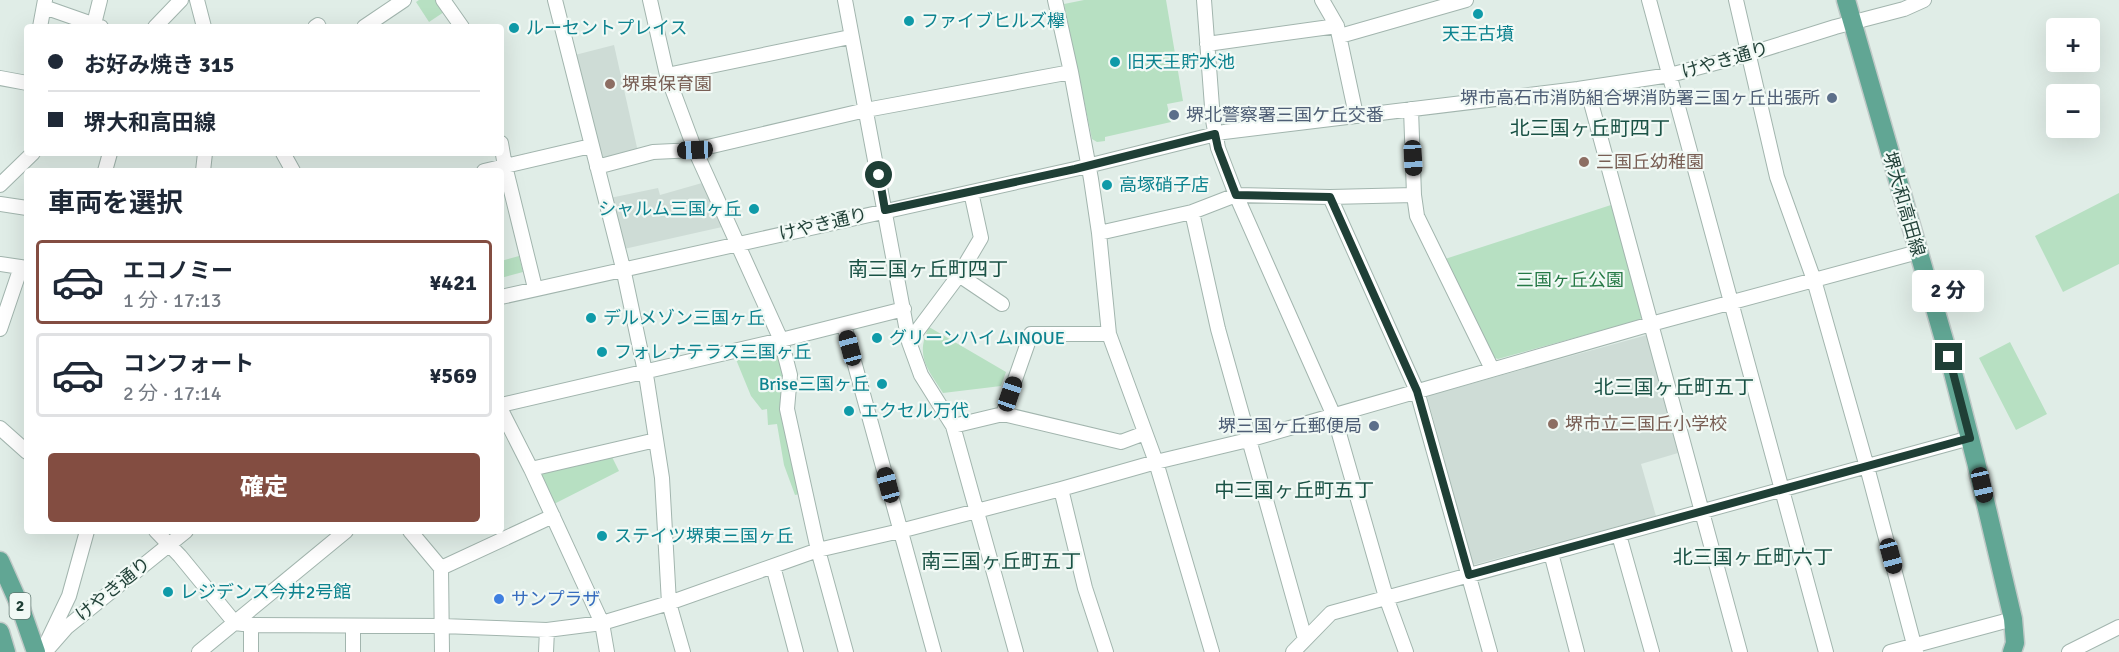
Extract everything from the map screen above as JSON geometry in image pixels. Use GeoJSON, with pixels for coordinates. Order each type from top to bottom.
{"type":"FeatureCollection","features":[{"type":"Feature","properties":{"kind":"main road","name":"堺大和高田線"},"geometry":{"type":"LineString","coordinates":[[1846,0],[1949,357],[2013,619],[2016,649]]}},
{"type":"Feature","properties":{"kind":"main road","name":"2"},"geometry":{"type":"LineString","coordinates":[[0,561],[20,606],[36,652]]}},
{"type":"Feature","properties":{"kind":"main road","name":"2"},"geometry":{"type":"LineString","coordinates":[[0,632],[6,652]]}},
{"type":"Feature","properties":{"kind":"street"},"geometry":{"type":"LineString","coordinates":[[98,24],[100,0]]}},
{"type":"Feature","properties":{"kind":"street"},"geometry":{"type":"LineString","coordinates":[[158,24],[181,0]]}},
{"type":"Feature","properties":{"kind":"street"},"geometry":{"type":"LineString","coordinates":[[197,0],[203,24]]}},
{"type":"Feature","properties":{"kind":"street"},"geometry":{"type":"LineString","coordinates":[[368,24],[404,0]]}},
{"type":"Feature","properties":{"kind":"street"},"geometry":{"type":"LineString","coordinates":[[443,0],[460,24]]}},
{"type":"Feature","properties":{"kind":"street"},"geometry":{"type":"LineString","coordinates":[[555,0],[623,268],[645,372],[662,478],[669,603],[683,652]]}},
{"type":"Feature","properties":{"kind":"street"},"geometry":{"type":"LineString","coordinates":[[650,0],[667,75],[695,150],[781,340],[790,375],[787,409],[819,550],[846,652]]}},
{"type":"Feature","properties":{"kind":"street"},"geometry":{"type":"LineString","coordinates":[[844,0],[909,342],[921,375],[953,426],[1016,652]]}},
{"type":"Feature","properties":{"kind":"street"},"geometry":{"type":"LineString","coordinates":[[1055,0],[1071,72],[1099,233],[1109,334],[1156,462],[1212,652]]}},
{"type":"Feature","properties":{"kind":"street"},"geometry":{"type":"LineString","coordinates":[[1204,0],[1218,148],[1236,195],[1334,416],[1386,597],[1406,652]]}},
{"type":"Feature","properties":{"kind":"street"},"geometry":{"type":"LineString","coordinates":[[1322,0],[1338,31],[1356,115]]}},
{"type":"Feature","properties":{"kind":"street"},"geometry":{"type":"LineString","coordinates":[[1208,44],[1338,31],[1462,0]]}},
{"type":"Feature","properties":{"kind":"street"},"geometry":{"type":"LineString","coordinates":[[1649,0],[1827,652]]}},
{"type":"Feature","properties":{"kind":"street"},"geometry":{"type":"LineString","coordinates":[[1736,0],[1777,177],[1814,280],[1915,649]]}},
{"type":"Feature","properties":{"kind":"street","name":"けやき通り"},"geometry":{"type":"LineString","coordinates":[[504,296],[1088,166],[1215,134],[1587,88],[1670,75],[1904,9],[1924,0]]}},
{"type":"Feature","properties":{"kind":"street"},"geometry":{"type":"LineString","coordinates":[[40,24],[44,3],[96,24]]}},
{"type":"Feature","properties":{"kind":"street"},"geometry":{"type":"LineString","coordinates":[[667,75],[850,37]]}},
{"type":"Feature","properties":{"kind":"street"},"geometry":{"type":"LineString","coordinates":[[597,166],[653,152],[695,150],[866,110],[1071,72]]}},
{"type":"Feature","properties":{"kind":"street"},"geometry":{"type":"LineString","coordinates":[[0,78],[24,82]]}},
{"type":"Feature","properties":{"kind":"street"},"geometry":{"type":"LineString","coordinates":[[1587,88],[1740,652]]}},
{"type":"Feature","properties":{"kind":"street"},"geometry":{"type":"LineString","coordinates":[[1411,109],[1414,195],[1417,216],[1492,369]]}},
{"type":"Feature","properties":{"kind":"street"},"geometry":{"type":"LineString","coordinates":[[497,168],[591,146]]}},
{"type":"Feature","properties":{"kind":"street"},"geometry":{"type":"LineString","coordinates":[[0,185],[30,156]]}},
{"type":"Feature","properties":{"kind":"street"},"geometry":{"type":"LineString","coordinates":[[503,156],[535,288]]}},
{"type":"Feature","properties":{"kind":"street"},"geometry":{"type":"LineString","coordinates":[[909,342],[959,275],[981,238],[971,192]]}},
{"type":"Feature","properties":{"kind":"street"},"geometry":{"type":"LineString","coordinates":[[1099,233],[1192,212],[1236,195],[1330,197],[1414,195]]}},
{"type":"Feature","properties":{"kind":"street"},"geometry":{"type":"LineString","coordinates":[[1330,197],[1417,391],[1490,652]]}},
{"type":"Feature","properties":{"kind":"street"},"geometry":{"type":"LineString","coordinates":[[0,204],[24,208]]}},
{"type":"Feature","properties":{"kind":"street"},"geometry":{"type":"LineString","coordinates":[[1192,212],[1218,329],[1305,639]]}},
{"type":"Feature","properties":{"kind":"street"},"geometry":{"type":"LineString","coordinates":[[159,534],[236,623],[547,630],[602,623],[669,603],[819,550],[1248,440],[1651,324],[1918,252]]}},
{"type":"Feature","properties":{"kind":"street"},"geometry":{"type":"LineString","coordinates":[[0,264],[24,268],[0,329]]}},
{"type":"Feature","properties":{"kind":"street"},"geometry":{"type":"LineString","coordinates":[[959,275],[1002,304]]}},
{"type":"Feature","properties":{"kind":"street"},"geometry":{"type":"LineString","coordinates":[[504,404],[904,309]]}},
{"type":"Feature","properties":{"kind":"street"},"geometry":{"type":"LineString","coordinates":[[844,325],[934,652]]}},
{"type":"Feature","properties":{"kind":"street"},"geometry":{"type":"LineString","coordinates":[[1003,414],[1030,334],[1109,334]]}},
{"type":"Feature","properties":{"kind":"street"},"geometry":{"type":"LineString","coordinates":[[953,426],[1003,414],[1121,442],[1145,433]]}},
{"type":"Feature","properties":{"kind":"street"},"geometry":{"type":"LineString","coordinates":[[504,416],[602,623],[607,652]]}},
{"type":"Feature","properties":{"kind":"street"},"geometry":{"type":"LineString","coordinates":[[0,428],[24,448]]}},
{"type":"Feature","properties":{"kind":"street"},"geometry":{"type":"LineString","coordinates":[[1293,652],[1331,613],[1970,438]]}},
{"type":"Feature","properties":{"kind":"street"},"geometry":{"type":"LineString","coordinates":[[531,469],[656,440]]}},
{"type":"Feature","properties":{"kind":"street"},"geometry":{"type":"LineString","coordinates":[[1061,489],[1085,588],[1106,652]]}},
{"type":"Feature","properties":{"kind":"street"},"geometry":{"type":"LineString","coordinates":[[441,568],[553,516]]}},
{"type":"Feature","properties":{"kind":"street"},"geometry":{"type":"LineString","coordinates":[[44,652],[69,596],[86,534]]}},
{"type":"Feature","properties":{"kind":"street","name":"けやき通り"},"geometry":{"type":"LineString","coordinates":[[44,652],[67,627],[182,534]]}},
{"type":"Feature","properties":{"kind":"street"},"geometry":{"type":"LineString","coordinates":[[199,652],[342,534]]}},
{"type":"Feature","properties":{"kind":"street"},"geometry":{"type":"LineString","coordinates":[[413,534],[441,568],[442,652]]}},
{"type":"Feature","properties":{"kind":"street"},"geometry":{"type":"LineString","coordinates":[[1619,535],[1652,652]]}},
{"type":"Feature","properties":{"kind":"street"},"geometry":{"type":"LineString","coordinates":[[1551,553],[1577,652]]}},
{"type":"Feature","properties":{"kind":"street"},"geometry":{"type":"LineString","coordinates":[[773,566],[796,652]]}},
{"type":"Feature","properties":{"kind":"street"},"geometry":{"type":"LineString","coordinates":[[1890,652],[1915,649],[2013,619]]}},
{"type":"Feature","properties":{"kind":"street"},"geometry":{"type":"LineString","coordinates":[[251,625],[251,652]]}},
{"type":"Feature","properties":{"kind":"street"},"geometry":{"type":"LineString","coordinates":[[353,626],[353,652]]}},
{"type":"Feature","properties":{"kind":"street"},"geometry":{"type":"LineString","coordinates":[[2069,652],[2119,627]]}},
{"type":"Feature","properties":{"kind":"street"},"geometry":{"type":"LineString","coordinates":[[546,652],[547,630]]}},
{"type":"Feature","properties":{"kind":"shaded area"},"geometry":{"type":"Polygon","coordinates":[[[614,45],[638,152],[608,160],[601,158],[575,55],[614,45]]]}},
{"type":"Feature","properties":{"kind":"shaded area"},"geometry":{"type":"Polygon","coordinates":[[[702,183],[722,227],[624,249],[610,198],[658,188],[660,195],[702,183]]]}},
{"type":"Feature","properties":{"kind":"shaded area","name":"堺市立三国丘小学校"},"geometry":{"type":"Polygon","coordinates":[[[1647,335],[1678,453],[1641,464],[1656,516],[1473,565],[1427,396],[1647,335]]]}},
{"type":"Feature","properties":{"kind":"green space"},"geometry":{"type":"Polygon","coordinates":[[[436,0],[444,12],[429,22],[416,2],[436,0]]]}},
{"type":"Feature","properties":{"kind":"green space"},"geometry":{"type":"Polygon","coordinates":[[[1084,0],[1166,0],[1183,101],[1167,104],[1171,122],[1105,137],[1105,141],[1097,142],[1092,139],[1064,4],[1084,0]]]}},
{"type":"Feature","properties":{"kind":"green space"},"geometry":{"type":"Polygon","coordinates":[[[2119,193],[2119,264],[2063,292],[2035,236],[2119,193]]]}},
{"type":"Feature","properties":{"kind":"green space","name":"三国ヶ丘公園"},"geometry":{"type":"Polygon","coordinates":[[[1611,205],[1642,316],[1640,320],[1498,359],[1493,357],[1445,259],[1611,205]]]}},
{"type":"Feature","properties":{"kind":"green space"},"geometry":{"type":"Polygon","coordinates":[[[519,256],[523,272],[504,277],[504,260],[519,256]]]}},
{"type":"Feature","properties":{"kind":"green space"},"geometry":{"type":"Polygon","coordinates":[[[929,327],[1006,372],[1001,386],[943,393],[928,369],[923,354],[929,327]]]}},
{"type":"Feature","properties":{"kind":"green space"},"geometry":{"type":"Polygon","coordinates":[[[2010,342],[2047,414],[2016,430],[1979,358],[2010,342]]]}},
{"type":"Feature","properties":{"kind":"green space"},"geometry":{"type":"Polygon","coordinates":[[[773,347],[779,350],[785,382],[800,494],[795,495],[784,465],[777,424],[768,425],[767,409],[762,410],[751,396],[735,357],[773,347]]]}},
{"type":"Feature","properties":{"kind":"green space"},"geometry":{"type":"Polygon","coordinates":[[[611,455],[619,471],[554,504],[540,476],[543,472],[611,455]]]}},
{"type":"Feature","properties":{"kind":"place","name":"天王古墳"},"geometry":{"type":"Point","coordinates":[1478,14]}},
{"type":"Feature","properties":{"kind":"place","name":"ファイブヒルズ欅"},"geometry":{"type":"Point","coordinates":[909,21]}},
{"type":"Feature","properties":{"kind":"place","name":"ルーセントプレイス"},"geometry":{"type":"Point","coordinates":[514,28]}},
{"type":"Feature","properties":{"kind":"place","name":"旧天王貯水池"},"geometry":{"type":"Point","coordinates":[1115,62]}},
{"type":"Feature","properties":{"kind":"place","name":"堺東保育園"},"geometry":{"type":"Point","coordinates":[610,84]}},
{"type":"Feature","properties":{"kind":"place","name":"堺市高石市消防組合堺消防署三国ヶ丘出張所"},"geometry":{"type":"Point","coordinates":[1832,98]}},
{"type":"Feature","properties":{"kind":"place","name":"堺北警察署三国ケ丘交番"},"geometry":{"type":"Point","coordinates":[1174,115]}},
{"type":"Feature","properties":{"kind":"place","name":"三国丘幼稚園"},"geometry":{"type":"Point","coordinates":[1584,162]}},
{"type":"Feature","properties":{"kind":"place","name":"高塚硝子店"},"geometry":{"type":"Point","coordinates":[1107,185]}},
{"type":"Feature","properties":{"kind":"place","name":"シャルム三国ヶ丘"},"geometry":{"type":"Point","coordinates":[754,209]}},
{"type":"Feature","properties":{"kind":"place","name":"デルメゾン三国ヶ丘"},"geometry":{"type":"Point","coordinates":[591,318]}},
{"type":"Feature","properties":{"kind":"place","name":"グリーンハイムINOUE"},"geometry":{"type":"Point","coordinates":[877,338]}},
{"type":"Feature","properties":{"kind":"place","name":"フォレナテラス三国ヶ丘"},"geometry":{"type":"Point","coordinates":[602,352]}},
{"type":"Feature","properties":{"kind":"place","name":"Brise三国ヶ丘"},"geometry":{"type":"Point","coordinates":[882,384]}},
{"type":"Feature","properties":{"kind":"place","name":"エクセル万代"},"geometry":{"type":"Point","coordinates":[849,411]}},
{"type":"Feature","properties":{"kind":"place","name":"堺市立三国丘小学校"},"geometry":{"type":"Point","coordinates":[1553,424]}},
{"type":"Feature","properties":{"kind":"place","name":"堺三国ヶ丘郵便局"},"geometry":{"type":"Point","coordinates":[1374,426]}},
{"type":"Feature","properties":{"kind":"place","name":"ステイツ堺東三国ヶ丘"},"geometry":{"type":"Point","coordinates":[602,536]}},
{"type":"Feature","properties":{"kind":"place","name":"レジデンス今井2号館"},"geometry":{"type":"Point","coordinates":[168,592]}},
{"type":"Feature","properties":{"kind":"place","name":"サンプラザ"},"geometry":{"type":"Point","coordinates":[499,599]}},
{"type":"Feature","properties":{"kind":"district","name":"北三国ヶ丘町四丁"},"geometry":{"type":"Point","coordinates":[1590,128]}},
{"type":"Feature","properties":{"kind":"district","name":"南三国ヶ丘町四丁"},"geometry":{"type":"Point","coordinates":[928,269]}},
{"type":"Feature","properties":{"kind":"district","name":"北三国ヶ丘町五丁"},"geometry":{"type":"Point","coordinates":[1674,387]}},
{"type":"Feature","properties":{"kind":"district","name":"中三国ヶ丘町五丁"},"geometry":{"type":"Point","coordinates":[1294,490]}},
{"type":"Feature","properties":{"kind":"district","name":"北三国ヶ丘町六丁"},"geometry":{"type":"Point","coordinates":[1753,557]}},
{"type":"Feature","properties":{"kind":"district","name":"南三国ヶ丘町五丁"},"geometry":{"type":"Point","coordinates":[1001,561]}},
{"type":"Feature","properties":{"kind":"route"},"geometry":{"type":"LineString","coordinates":[[879,175],[885,210],[1075,169],[1215,134],[1236,195],[1330,197],[1417,391],[1469,575],[1970,438],[1949,357]]}}]}
